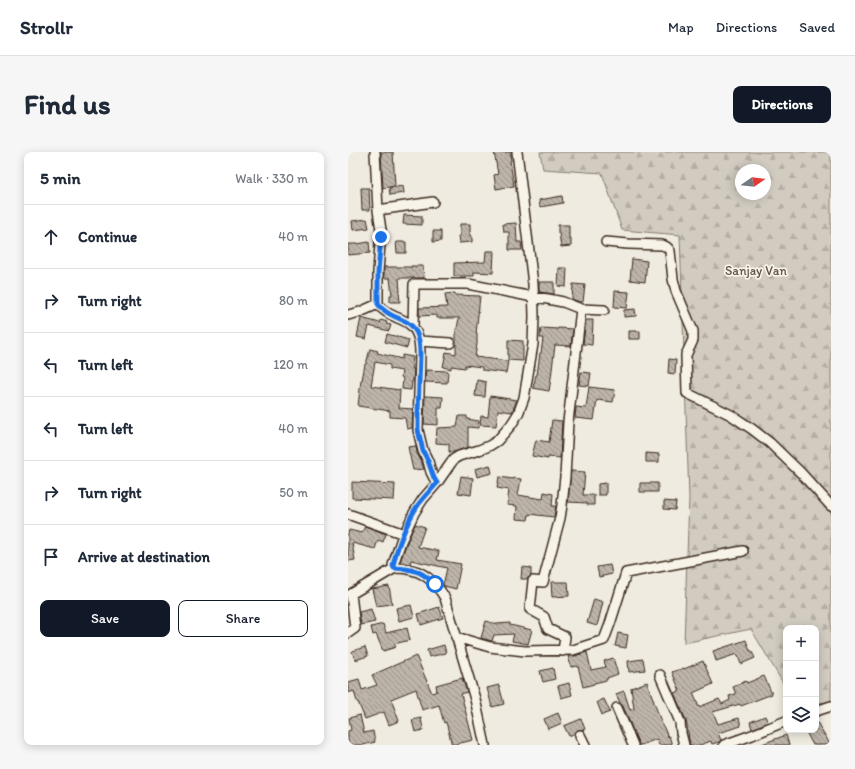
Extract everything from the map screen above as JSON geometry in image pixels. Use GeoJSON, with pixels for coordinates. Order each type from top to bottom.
{"type":"FeatureCollection","features":[{"type":"Feature","properties":{"kind":"street"},"geometry":{"type":"LineString","coordinates":[[375,152],[378,210],[381,230],[378,272],[378,304],[380,308],[392,316],[409,323],[418,335],[420,346],[418,430],[423,451],[437,483]]}},
{"type":"Feature","properties":{"kind":"street"},"geometry":{"type":"LineString","coordinates":[[395,568],[393,565],[404,534],[419,504],[437,483],[454,459],[489,446],[497,441],[511,425],[518,414],[524,398],[533,344],[533,284],[517,152]]}},
{"type":"Feature","properties":{"kind":"street"},"geometry":{"type":"LineString","coordinates":[[378,210],[433,202]]}},
{"type":"Feature","properties":{"kind":"street"},"geometry":{"type":"LineString","coordinates":[[606,242],[662,245],[669,248],[676,291],[693,331],[693,340],[686,355],[687,393],[731,415],[752,428],[801,473],[831,506]]}},
{"type":"Feature","properties":{"kind":"street"},"geometry":{"type":"LineString","coordinates":[[413,328],[414,284],[468,284],[533,297],[548,298],[581,309],[604,310]]}},
{"type":"Feature","properties":{"kind":"street"},"geometry":{"type":"LineString","coordinates":[[348,315],[360,312],[378,304]]}},
{"type":"Feature","properties":{"kind":"street"},"geometry":{"type":"LineString","coordinates":[[563,651],[566,637],[548,629],[544,617],[530,609],[533,581],[543,582],[560,518],[565,477],[568,422],[581,309]]}},
{"type":"Feature","properties":{"kind":"street"},"geometry":{"type":"LineString","coordinates":[[419,341],[450,343]]}},
{"type":"Feature","properties":{"kind":"street"},"geometry":{"type":"LineString","coordinates":[[348,514],[404,534]]}},
{"type":"Feature","properties":{"kind":"street"},"geometry":{"type":"LineString","coordinates":[[456,637],[490,647],[525,652],[573,650],[604,640],[626,573],[743,551]]}},
{"type":"Feature","properties":{"kind":"street"},"geometry":{"type":"LineString","coordinates":[[348,633],[355,628],[351,594],[395,568],[405,568],[424,574],[435,584],[445,598],[475,699],[485,745]]}},
{"type":"Feature","properties":{"kind":"street"},"geometry":{"type":"LineString","coordinates":[[660,675],[680,722],[684,745]]}},
{"type":"Feature","properties":{"kind":"street"},"geometry":{"type":"LineString","coordinates":[[819,710],[831,706]]}},
{"type":"Feature","properties":{"kind":"street"},"geometry":{"type":"LineString","coordinates":[[617,708],[633,745]]}},
{"type":"Feature","properties":{"kind":"street"},"geometry":{"type":"LineString","coordinates":[[724,745],[783,722]]}},
{"type":"Feature","properties":{"kind":"street"},"geometry":{"type":"LineString","coordinates":[[580,735],[585,745]]}},
{"type":"Feature","properties":{"kind":"green space","name":"Sanjay Van"},"geometry":{"type":"Polygon","coordinates":[[[540,152],[831,152],[831,702],[819,703],[819,625],[783,625],[783,683],[751,629],[684,643],[689,498],[680,235],[622,230],[602,173],[543,169],[540,152]]]}},
{"type":"Feature","properties":{"kind":"building"},"geometry":{"type":"Polygon","coordinates":[[[381,152],[393,152],[395,186],[383,188],[381,152]]]}},
{"type":"Feature","properties":{"kind":"building"},"geometry":{"type":"Polygon","coordinates":[[[494,152],[510,152],[514,186],[496,189],[494,175],[498,174],[494,152]]]}},
{"type":"Feature","properties":{"kind":"building"},"geometry":{"type":"Polygon","coordinates":[[[403,186],[404,193],[390,195],[389,188],[403,186]]]}},
{"type":"Feature","properties":{"kind":"building"},"geometry":{"type":"Polygon","coordinates":[[[361,188],[369,188],[370,210],[362,210],[361,188]]]}},
{"type":"Feature","properties":{"kind":"building"},"geometry":{"type":"Polygon","coordinates":[[[562,196],[563,203],[540,207],[539,200],[562,196]]]}},
{"type":"Feature","properties":{"kind":"building"},"geometry":{"type":"Polygon","coordinates":[[[404,215],[422,216],[422,225],[403,224],[404,215]]]}},
{"type":"Feature","properties":{"kind":"building"},"geometry":{"type":"Polygon","coordinates":[[[367,219],[369,228],[353,230],[352,221],[367,219]]]}},
{"type":"Feature","properties":{"kind":"building"},"geometry":{"type":"Polygon","coordinates":[[[516,223],[517,242],[521,242],[522,250],[509,250],[509,232],[504,232],[503,224],[516,223]]]}},
{"type":"Feature","properties":{"kind":"building"},"geometry":{"type":"Polygon","coordinates":[[[460,224],[470,224],[470,236],[472,236],[472,242],[459,243],[458,236],[460,236],[460,224]]]}},
{"type":"Feature","properties":{"kind":"building"},"geometry":{"type":"Polygon","coordinates":[[[558,225],[569,225],[569,238],[571,238],[571,246],[561,247],[559,233],[558,234],[558,225]]]}},
{"type":"Feature","properties":{"kind":"building"},"geometry":{"type":"Polygon","coordinates":[[[433,231],[441,231],[441,241],[433,242],[433,231]]]}},
{"type":"Feature","properties":{"kind":"building"},"geometry":{"type":"Polygon","coordinates":[[[369,242],[370,253],[348,255],[348,244],[369,242]]]}},
{"type":"Feature","properties":{"kind":"building"},"geometry":{"type":"Polygon","coordinates":[[[396,242],[406,242],[406,253],[397,253],[396,242]]]}},
{"type":"Feature","properties":{"kind":"building"},"geometry":{"type":"Polygon","coordinates":[[[486,251],[494,251],[493,273],[474,272],[474,276],[454,276],[454,263],[485,262],[486,251]]]}},
{"type":"Feature","properties":{"kind":"building"},"geometry":{"type":"Polygon","coordinates":[[[632,259],[647,261],[645,282],[630,280],[632,259]]]}},
{"type":"Feature","properties":{"kind":"building"},"geometry":{"type":"Polygon","coordinates":[[[411,266],[423,266],[424,278],[399,278],[400,302],[390,302],[390,295],[392,295],[390,278],[384,278],[384,267],[412,267],[411,266]]]}},
{"type":"Feature","properties":{"kind":"building"},"geometry":{"type":"Polygon","coordinates":[[[559,268],[567,268],[566,287],[558,286],[559,268]]]}},
{"type":"Feature","properties":{"kind":"building"},"geometry":{"type":"Polygon","coordinates":[[[539,282],[554,282],[554,294],[539,292],[539,282]]]}},
{"type":"Feature","properties":{"kind":"building"},"geometry":{"type":"Polygon","coordinates":[[[573,284],[585,285],[583,302],[572,299],[573,284]]]}},
{"type":"Feature","properties":{"kind":"building"},"geometry":{"type":"Polygon","coordinates":[[[615,291],[629,292],[627,308],[614,307],[615,291]]]}},
{"type":"Feature","properties":{"kind":"building"},"geometry":{"type":"Polygon","coordinates":[[[455,293],[455,295],[480,296],[475,357],[508,361],[506,373],[482,370],[482,367],[465,365],[465,368],[451,366],[451,369],[443,367],[446,352],[456,354],[456,333],[459,318],[437,318],[437,315],[419,316],[419,308],[447,307],[445,294],[455,293]]]}},
{"type":"Feature","properties":{"kind":"building"},"geometry":{"type":"Polygon","coordinates":[[[635,309],[636,316],[624,317],[624,310],[635,309]]]}},
{"type":"Feature","properties":{"kind":"building"},"geometry":{"type":"Polygon","coordinates":[[[361,318],[380,323],[381,320],[387,322],[386,324],[391,325],[389,331],[369,326],[366,339],[357,337],[361,318]]]}},
{"type":"Feature","properties":{"kind":"building"},"geometry":{"type":"Polygon","coordinates":[[[586,320],[593,320],[592,345],[583,344],[586,320]]]}},
{"type":"Feature","properties":{"kind":"building"},"geometry":{"type":"Polygon","coordinates":[[[541,328],[573,329],[571,346],[555,345],[549,391],[533,388],[537,375],[543,338],[540,338],[541,328]]]}},
{"type":"Feature","properties":{"kind":"building"},"geometry":{"type":"Polygon","coordinates":[[[629,331],[640,331],[640,339],[629,339],[629,331]]]}},
{"type":"Feature","properties":{"kind":"building"},"geometry":{"type":"Polygon","coordinates":[[[387,334],[409,340],[407,348],[385,342],[387,334]]]}},
{"type":"Feature","properties":{"kind":"building"},"geometry":{"type":"Polygon","coordinates":[[[508,340],[523,341],[523,361],[508,360],[508,340]]]}},
{"type":"Feature","properties":{"kind":"building"},"geometry":{"type":"Polygon","coordinates":[[[370,349],[378,351],[377,353],[402,359],[402,355],[413,357],[412,369],[414,369],[411,390],[402,389],[402,371],[390,369],[390,365],[375,362],[371,386],[400,390],[399,408],[413,409],[412,428],[407,429],[405,418],[390,417],[390,411],[358,406],[361,380],[370,349]]]}},
{"type":"Feature","properties":{"kind":"building"},"geometry":{"type":"Polygon","coordinates":[[[669,359],[676,360],[675,374],[668,373],[669,359]]]}},
{"type":"Feature","properties":{"kind":"building"},"geometry":{"type":"Polygon","coordinates":[[[426,370],[448,371],[447,383],[425,382],[426,370]]]}},
{"type":"Feature","properties":{"kind":"building"},"geometry":{"type":"Polygon","coordinates":[[[581,372],[591,373],[589,386],[579,385],[581,372]]]}},
{"type":"Feature","properties":{"kind":"building"},"geometry":{"type":"Polygon","coordinates":[[[477,380],[486,382],[485,397],[475,396],[477,380]]]}},
{"type":"Feature","properties":{"kind":"building"},"geometry":{"type":"Polygon","coordinates":[[[589,387],[615,390],[613,402],[597,400],[594,420],[575,418],[576,407],[586,408],[589,387]]]}},
{"type":"Feature","properties":{"kind":"building"},"geometry":{"type":"Polygon","coordinates":[[[425,396],[443,397],[442,408],[438,408],[438,425],[424,424],[425,396]]]}},
{"type":"Feature","properties":{"kind":"building"},"geometry":{"type":"Polygon","coordinates":[[[490,396],[517,400],[512,412],[498,410],[496,426],[480,425],[481,416],[488,417],[490,396]]]}},
{"type":"Feature","properties":{"kind":"building"},"geometry":{"type":"Polygon","coordinates":[[[459,416],[467,416],[467,419],[479,421],[478,428],[468,427],[468,447],[454,452],[449,452],[449,444],[436,443],[437,428],[457,427],[459,416]]]}},
{"type":"Feature","properties":{"kind":"building"},"geometry":{"type":"Polygon","coordinates":[[[552,420],[562,421],[560,458],[548,457],[548,459],[532,456],[536,440],[549,442],[552,420]]]}},
{"type":"Feature","properties":{"kind":"building"},"geometry":{"type":"Polygon","coordinates":[[[416,446],[417,453],[424,469],[413,470],[408,447],[416,446]]]}},
{"type":"Feature","properties":{"kind":"building"},"geometry":{"type":"Polygon","coordinates":[[[646,453],[659,454],[659,462],[646,462],[646,453]]]}},
{"type":"Feature","properties":{"kind":"building"},"geometry":{"type":"Polygon","coordinates":[[[490,465],[492,473],[477,477],[475,469],[490,465]]]}},
{"type":"Feature","properties":{"kind":"building"},"geometry":{"type":"Polygon","coordinates":[[[571,471],[585,472],[583,495],[594,495],[594,505],[568,502],[571,471]]]}},
{"type":"Feature","properties":{"kind":"building"},"geometry":{"type":"Polygon","coordinates":[[[461,476],[473,478],[471,495],[458,493],[461,476]]]}},
{"type":"Feature","properties":{"kind":"building"},"geometry":{"type":"Polygon","coordinates":[[[499,477],[521,479],[518,495],[543,499],[544,492],[553,494],[552,506],[556,506],[554,517],[529,514],[528,520],[516,519],[517,506],[507,505],[509,490],[497,488],[499,477]]]}},
{"type":"Feature","properties":{"kind":"building"},"geometry":{"type":"Polygon","coordinates":[[[352,482],[395,484],[394,500],[352,498],[352,482]]]}},
{"type":"Feature","properties":{"kind":"building"},"geometry":{"type":"Polygon","coordinates":[[[606,483],[606,495],[598,495],[598,484],[606,483]]]}},
{"type":"Feature","properties":{"kind":"building"},"geometry":{"type":"Polygon","coordinates":[[[640,483],[658,483],[658,492],[640,492],[640,483]]]}},
{"type":"Feature","properties":{"kind":"building"},"geometry":{"type":"Polygon","coordinates":[[[664,501],[676,502],[675,510],[664,509],[664,501]]]}},
{"type":"Feature","properties":{"kind":"building"},"geometry":{"type":"Polygon","coordinates":[[[415,524],[425,527],[418,547],[439,551],[437,560],[461,564],[456,589],[443,585],[447,568],[411,560],[410,564],[400,562],[415,524]]]}},
{"type":"Feature","properties":{"kind":"building"},"geometry":{"type":"Polygon","coordinates":[[[365,526],[386,534],[383,542],[378,540],[375,549],[352,543],[355,560],[348,561],[349,530],[362,533],[365,526]]]}},
{"type":"Feature","properties":{"kind":"building"},"geometry":{"type":"Polygon","coordinates":[[[610,565],[612,574],[599,577],[597,567],[610,565]]]}},
{"type":"Feature","properties":{"kind":"building"},"geometry":{"type":"Polygon","coordinates":[[[522,567],[531,568],[531,575],[528,579],[521,579],[522,567]]]}},
{"type":"Feature","properties":{"kind":"building"},"geometry":{"type":"Polygon","coordinates":[[[551,582],[568,582],[569,596],[552,597],[551,582]]]}},
{"type":"Feature","properties":{"kind":"building"},"geometry":{"type":"Polygon","coordinates":[[[389,586],[392,604],[376,606],[372,589],[389,586]]]}},
{"type":"Feature","properties":{"kind":"building"},"geometry":{"type":"Polygon","coordinates":[[[594,599],[603,602],[597,626],[587,623],[594,599]]]}},
{"type":"Feature","properties":{"kind":"building"},"geometry":{"type":"Polygon","coordinates":[[[411,605],[414,617],[399,621],[396,608],[411,605]]]}},
{"type":"Feature","properties":{"kind":"building"},"geometry":{"type":"Polygon","coordinates":[[[439,607],[443,618],[421,625],[418,614],[439,607]]]}},
{"type":"Feature","properties":{"kind":"building"},"geometry":{"type":"Polygon","coordinates":[[[371,609],[375,622],[361,625],[359,612],[371,609]]]}},
{"type":"Feature","properties":{"kind":"building"},"geometry":{"type":"Polygon","coordinates":[[[486,621],[497,624],[510,623],[510,625],[532,630],[528,644],[512,641],[514,634],[494,635],[492,641],[481,638],[486,621]]]}},
{"type":"Feature","properties":{"kind":"building"},"geometry":{"type":"Polygon","coordinates":[[[383,624],[386,633],[407,628],[410,640],[394,644],[396,647],[383,651],[376,634],[373,635],[371,627],[383,624]]]}},
{"type":"Feature","properties":{"kind":"building"},"geometry":{"type":"Polygon","coordinates":[[[618,633],[628,635],[626,648],[615,646],[618,633]]]}},
{"type":"Feature","properties":{"kind":"building"},"geometry":{"type":"Polygon","coordinates":[[[746,640],[750,651],[751,650],[755,658],[741,664],[737,654],[716,661],[713,651],[746,640]]]}},
{"type":"Feature","properties":{"kind":"building"},"geometry":{"type":"Polygon","coordinates":[[[444,645],[446,653],[429,657],[427,650],[444,645]]]}},
{"type":"Feature","properties":{"kind":"building"},"geometry":{"type":"Polygon","coordinates":[[[365,647],[368,656],[355,660],[352,651],[365,647]]]}},
{"type":"Feature","properties":{"kind":"building"},"geometry":{"type":"Polygon","coordinates":[[[587,652],[591,670],[606,667],[604,661],[613,658],[618,674],[607,678],[607,680],[583,687],[578,666],[571,667],[568,656],[575,656],[587,652]]]}},
{"type":"Feature","properties":{"kind":"building"},"geometry":{"type":"Polygon","coordinates":[[[416,656],[432,693],[437,691],[436,685],[462,678],[467,692],[461,694],[473,740],[452,745],[446,722],[444,723],[439,705],[422,710],[416,689],[391,699],[399,721],[389,725],[384,712],[365,719],[357,702],[354,691],[348,693],[348,682],[359,679],[362,690],[377,685],[372,675],[416,656]]]}},
{"type":"Feature","properties":{"kind":"building"},"geometry":{"type":"Polygon","coordinates":[[[643,659],[645,670],[629,672],[628,661],[643,659]]]}},
{"type":"Feature","properties":{"kind":"building"},"geometry":{"type":"Polygon","coordinates":[[[703,661],[713,684],[693,693],[699,707],[719,699],[722,704],[730,700],[729,696],[736,694],[733,687],[746,681],[747,683],[764,676],[772,694],[741,706],[740,704],[713,712],[718,724],[739,718],[741,726],[718,733],[721,740],[719,742],[712,744],[711,741],[700,745],[690,745],[686,720],[674,693],[680,691],[672,672],[703,661]]]}},
{"type":"Feature","properties":{"kind":"building"},"geometry":{"type":"Polygon","coordinates":[[[553,668],[555,679],[543,682],[540,671],[553,668]]]}},
{"type":"Feature","properties":{"kind":"building"},"geometry":{"type":"Polygon","coordinates":[[[647,682],[660,719],[672,745],[659,745],[657,739],[639,745],[623,706],[616,694],[624,691],[630,710],[634,709],[631,688],[647,682]]]}},
{"type":"Feature","properties":{"kind":"building"},"geometry":{"type":"Polygon","coordinates":[[[569,683],[572,695],[561,698],[558,686],[569,683]]]}},
{"type":"Feature","properties":{"kind":"building"},"geometry":{"type":"Polygon","coordinates":[[[499,685],[504,704],[492,707],[487,688],[499,685]]]}},
{"type":"Feature","properties":{"kind":"building"},"geometry":{"type":"Polygon","coordinates":[[[604,699],[610,712],[602,715],[597,702],[604,699]]]}},
{"type":"Feature","properties":{"kind":"building"},"geometry":{"type":"Polygon","coordinates":[[[558,713],[562,723],[548,729],[544,719],[558,713]]]}},
{"type":"Feature","properties":{"kind":"building"},"geometry":{"type":"Polygon","coordinates":[[[360,715],[364,733],[373,731],[375,742],[363,745],[348,745],[348,731],[351,730],[349,718],[360,715]]]}},
{"type":"Feature","properties":{"kind":"building"},"geometry":{"type":"Polygon","coordinates":[[[765,716],[768,722],[752,729],[750,722],[765,716]]]}},
{"type":"Feature","properties":{"kind":"building"},"geometry":{"type":"Polygon","coordinates":[[[421,718],[423,730],[415,732],[412,720],[421,718]]]}},
{"type":"Feature","properties":{"kind":"building"},"geometry":{"type":"Polygon","coordinates":[[[581,719],[585,729],[578,730],[569,736],[564,726],[581,719]]]}},
{"type":"Feature","properties":{"kind":"building"},"geometry":{"type":"Polygon","coordinates":[[[819,726],[830,745],[813,745],[807,733],[819,733],[819,726]]]}},
{"type":"Feature","properties":{"kind":"building"},"geometry":{"type":"Polygon","coordinates":[[[786,735],[789,745],[762,745],[762,744],[786,735]]]}},
{"type":"Feature","properties":{"kind":"route"},"geometry":{"type":"LineString","coordinates":[[381,237],[378,272],[378,304],[380,308],[392,316],[409,323],[418,335],[420,346],[420,365],[418,430],[423,451],[437,483],[419,504],[414,513],[401,541],[393,567],[410,569],[424,574],[435,584]]}}]}
